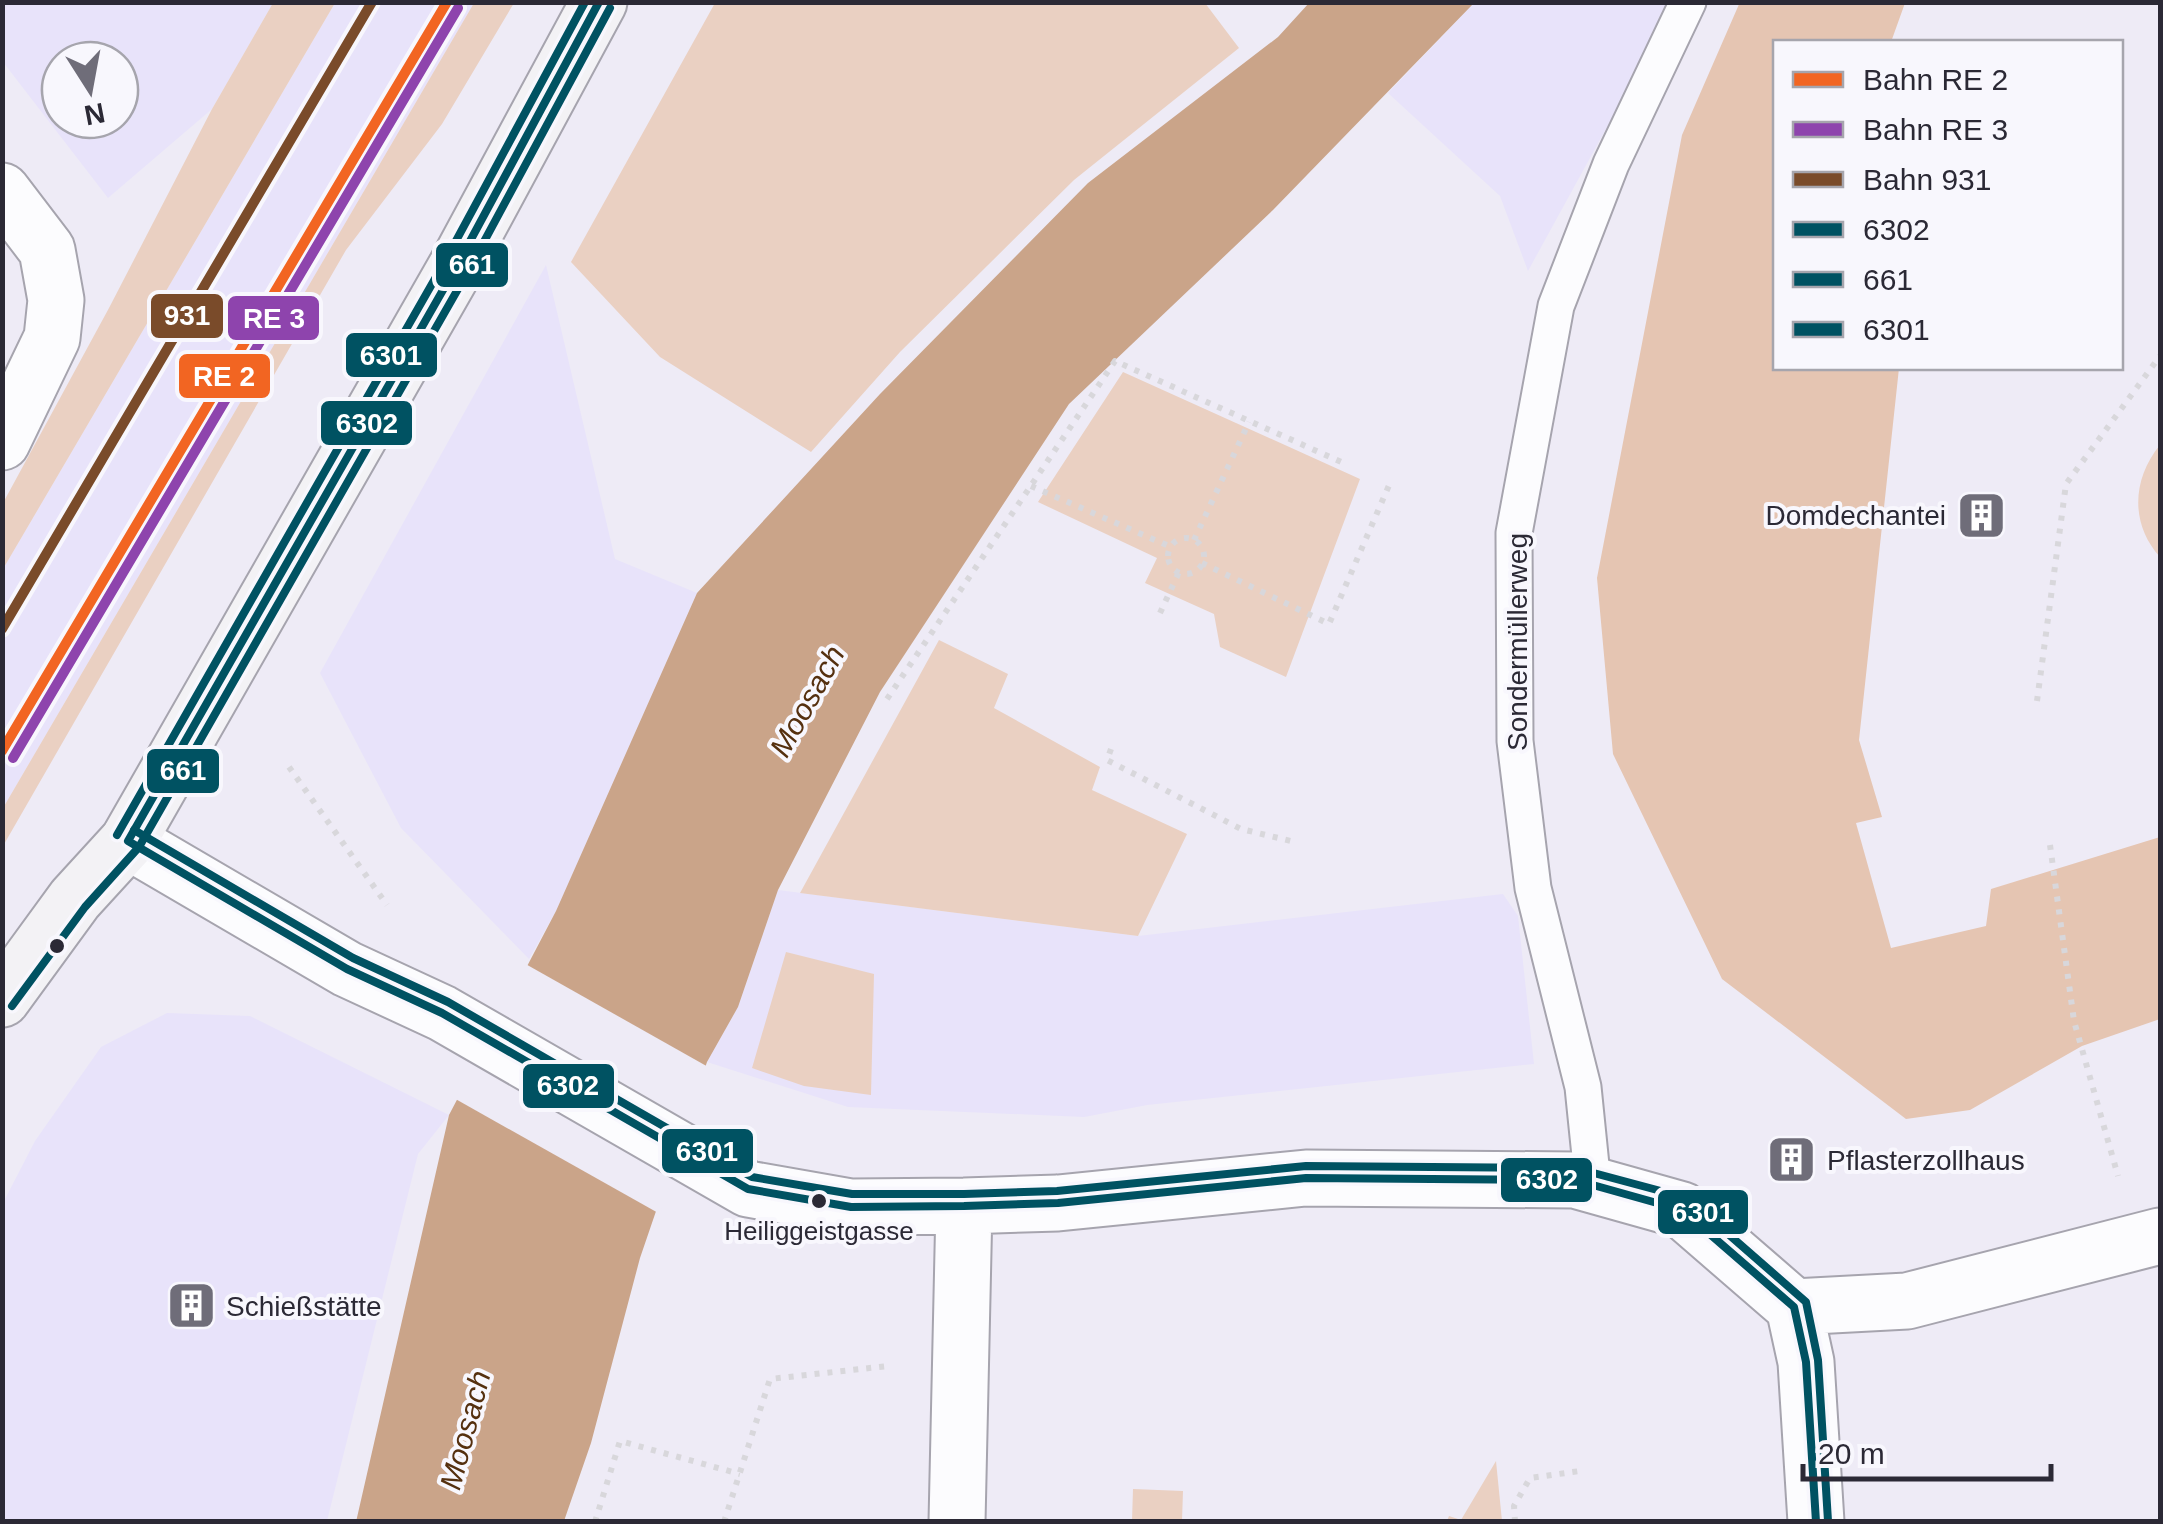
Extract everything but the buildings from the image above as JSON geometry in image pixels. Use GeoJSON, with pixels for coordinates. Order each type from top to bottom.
{"type":"FeatureCollection","features":[{"type":"Feature","properties":{"kind":"main road"},"geometry":{"type":"LineString","coordinates":[[2,999],[75,899],[128,841],[455,269],[599,2]]}},
{"type":"Feature","properties":{"kind":"street"},"geometry":{"type":"LineString","coordinates":[[2,191],[47,250],[56,300],[52,338],[2,442]]}},
{"type":"Feature","properties":{"kind":"street"},"geometry":{"type":"LineString","coordinates":[[128,841],[347,970],[442,1013],[748,1189],[850,1207],[964,1206],[1058,1203],[1306,1178],[1575,1180],[1682,1210],[1794,1307],[1806,1362],[1816,1522]]}},
{"type":"Feature","properties":{"kind":"street"},"geometry":{"type":"LineString","coordinates":[[957,1522],[964,1206]]}},
{"type":"Feature","properties":{"kind":"street"},"geometry":{"type":"LineString","coordinates":[[1794,1307],[1907,1301],[2149,1240]]}},
{"type":"Feature","properties":{"kind":"lane","name":"Sondermüllerweg"},"geometry":{"type":"LineString","coordinates":[[1593,1185],[1584,1087],[1534,888],[1515,741],[1514,534],[1556,306],[1612,164],[1688,2]]}},
{"type":"Feature","properties":{"kind":"path"},"geometry":{"type":"LineString","coordinates":[[2037,702],[2066,484],[2160,356]]}},
{"type":"Feature","properties":{"kind":"path"},"geometry":{"type":"LineString","coordinates":[[887,699],[1115,361],[1348,465]]}},
{"type":"Feature","properties":{"kind":"path"},"geometry":{"type":"LineString","coordinates":[[1194,540],[1248,422]]}},
{"type":"Feature","properties":{"kind":"path"},"geometry":{"type":"LineString","coordinates":[[1202,563],[1329,624],[1390,483]]}},
{"type":"Feature","properties":{"kind":"path"},"geometry":{"type":"LineString","coordinates":[[1031,486],[1171,547]]}},
{"type":"Feature","properties":{"kind":"path"},"geometry":{"type":"LineString","coordinates":[[1180,540],[1194,540],[1204,553],[1202,563],[1191,572],[1178,572],[1169,562],[1171,547],[1180,540]]}},
{"type":"Feature","properties":{"kind":"path"},"geometry":{"type":"LineString","coordinates":[[1160,614],[1178,572]]}},
{"type":"Feature","properties":{"kind":"path"},"geometry":{"type":"LineString","coordinates":[[1111,749],[1107,760],[1241,830],[1291,841]]}},
{"type":"Feature","properties":{"kind":"path"},"geometry":{"type":"LineString","coordinates":[[289,767],[390,909]]}},
{"type":"Feature","properties":{"kind":"path"},"geometry":{"type":"LineString","coordinates":[[2050,845],[2074,1021],[2149,1240]]}},
{"type":"Feature","properties":{"kind":"path"},"geometry":{"type":"LineString","coordinates":[[724,1522],[770,1378],[895,1365]]}},
{"type":"Feature","properties":{"kind":"path"},"geometry":{"type":"LineString","coordinates":[[595,1522],[620,1441],[740,1474]]}},
{"type":"Feature","properties":{"kind":"path"},"geometry":{"type":"LineString","coordinates":[[1515,1522],[1514,1506],[1530,1478],[1580,1471]]}},
{"type":"Feature","properties":{"kind":"shaded area"},"geometry":{"type":"Polygon","coordinates":[[[1740,2],[1905,3],[1892,40],[1773,40],[1773,370],[1899,370],[1859,740],[1882,817],[1856,823],[1891,948],[1986,926],[1991,889],[2160,837],[2160,1019],[2082,1046],[1970,1110],[1906,1119],[1722,979],[1613,754],[1597,578],[1682,135],[1740,2]]]}},
{"type":"Feature","properties":{"kind":"shaded area"},"geometry":{"type":"Polygon","coordinates":[[[3,3],[273,3],[212,109],[108,198],[63,140],[140,140],[140,40],[40,40],[40,110],[3,62],[3,3]]]}},
{"type":"Feature","properties":{"kind":"shaded area"},"geometry":{"type":"Polygon","coordinates":[[[273,3],[335,3],[3,569],[3,503],[212,109],[273,3]]]}},
{"type":"Feature","properties":{"kind":"shaded area"},"geometry":{"type":"Polygon","coordinates":[[[335,3],[474,3],[3,808],[3,569],[335,3]]]}},
{"type":"Feature","properties":{"kind":"shaded area"},"geometry":{"type":"Polygon","coordinates":[[[474,3],[514,3],[442,124],[346,250],[3,846],[3,808],[474,3]]]}},
{"type":"Feature","properties":{"kind":"shaded area"},"geometry":{"type":"Polygon","coordinates":[[[715,3],[1205,3],[1239,48],[1074,180],[900,352],[811,452],[660,357],[571,262],[715,3]]]}},
{"type":"Feature","properties":{"kind":"shaded area"},"geometry":{"type":"Polygon","coordinates":[[[1474,3],[1675,3],[1528,271],[1500,196],[1388,93],[1474,3]]]}},
{"type":"Feature","properties":{"kind":"shaded area"},"geometry":{"type":"Polygon","coordinates":[[[546,265],[615,559],[697,593],[556,911],[529,959],[401,828],[320,673],[546,265]]]}},
{"type":"Feature","properties":{"kind":"shaded area"},"geometry":{"type":"Polygon","coordinates":[[[1123,372],[1360,479],[1286,677],[1220,647],[1214,614],[1145,583],[1157,558],[1038,502],[1123,372]]]}},
{"type":"Feature","properties":{"kind":"shaded area"},"geometry":{"type":"Polygon","coordinates":[[[2160,445],[2160,557],[2143,530],[2138,501],[2144,472],[2160,445]]]}},
{"type":"Feature","properties":{"kind":"shaded area"},"geometry":{"type":"Polygon","coordinates":[[[939,640],[1008,674],[994,708],[1100,767],[1092,790],[1187,834],[1138,936],[800,893],[939,640]]]}},
{"type":"Feature","properties":{"kind":"shaded area"},"geometry":{"type":"Polygon","coordinates":[[[778,890],[1138,936],[1503,894],[1518,916],[1534,1064],[1147,1105],[1084,1117],[848,1107],[707,1062],[738,1007],[778,890]]]}},
{"type":"Feature","properties":{"kind":"shaded area"},"geometry":{"type":"Polygon","coordinates":[[[786,952],[874,974],[871,1095],[804,1086],[752,1068],[786,952]]]}},
{"type":"Feature","properties":{"kind":"shaded area","name":"Schießstätte"},"geometry":{"type":"Polygon","coordinates":[[[167,1013],[250,1016],[449,1115],[418,1154],[327,1521],[3,1521],[3,1203],[35,1141],[101,1047],[167,1013]]]}},
{"type":"Feature","properties":{"kind":"shaded area"},"geometry":{"type":"Polygon","coordinates":[[[1496,1461],[1502,1521],[1447,1521],[1449,1516],[1461,1520],[1496,1461]]]}},
{"type":"Feature","properties":{"kind":"shaded area"},"geometry":{"type":"Polygon","coordinates":[[[1133,1489],[1183,1491],[1182,1521],[1132,1521],[1133,1489]]]}},
{"type":"Feature","properties":{"kind":"water","name":"Moosach"},"geometry":{"type":"Polygon","coordinates":[[[1309,3],[1474,3],[1273,210],[1069,404],[880,692],[778,890],[738,1007],[707,1062],[640,1258],[591,1443],[564,1521],[356,1522],[449,1115],[556,911],[697,593],[880,394],[1088,183],[1278,37],[1309,3]]]}},
{"type":"Feature","properties":{"kind":"pier"},"geometry":{"type":"Polygon","coordinates":[[[522,962],[710,1068],[660,1214],[452,1097],[522,962]]]}},
{"type":"Feature","properties":{"kind":"transit line"},"geometry":{"type":"LineString","coordinates":[[2,751],[447,2]]}},
{"type":"Feature","properties":{"kind":"transit line","name":"6301"},"geometry":{"type":"LineString","coordinates":[[117,835],[444,263],[585,2]]}},
{"type":"Feature","properties":{"kind":"transit line","name":"6302"},"geometry":{"type":"LineString","coordinates":[[128,841],[455,269],[599,2]]}},
{"type":"Feature","properties":{"kind":"transit line"},"geometry":{"type":"LineString","coordinates":[[13,758],[458,8]]}},
{"type":"Feature","properties":{"kind":"transit line","name":"661"},"geometry":{"type":"LineString","coordinates":[[12,1006],[85,907],[139,847],[466,275],[610,8]]}},
{"type":"Feature","properties":{"kind":"transit line","name":"6301"},"geometry":{"type":"LineString","coordinates":[[134,830],[353,958],[448,1002],[752,1177],[852,1194],[964,1194],[1057,1191],[1306,1166],[1575,1168],[1687,1198],[1806,1302],[1818,1360],[1828,1521]]}},
{"type":"Feature","properties":{"kind":"transit line","name":"6302"},"geometry":{"type":"LineString","coordinates":[[128,841],[347,969],[442,1013],[748,1189],[851,1207],[964,1206],[1058,1203],[1306,1178],[1575,1180],[1682,1210],[1794,1307],[1806,1362],[1816,1522]]}},
{"type":"Feature","properties":{"kind":"rail line","name":"931"},"geometry":{"type":"LineString","coordinates":[[2,629],[372,2]]}},
{"type":"Feature","properties":{"kind":"place","name":"Domdechantei"},"geometry":{"type":"Point","coordinates":[1981,515]}},
{"type":"Feature","properties":{"kind":"place","name":"Pflasterzollhaus"},"geometry":{"type":"Point","coordinates":[1792,1160]}},
{"type":"Feature","properties":{"kind":"place","name":"Heiliggeistgasse"},"geometry":{"type":"Point","coordinates":[819,1201]}},
{"type":"Feature","properties":{"kind":"place","name":"Schießstätte"},"geometry":{"type":"Point","coordinates":[191,1306]}}]}
